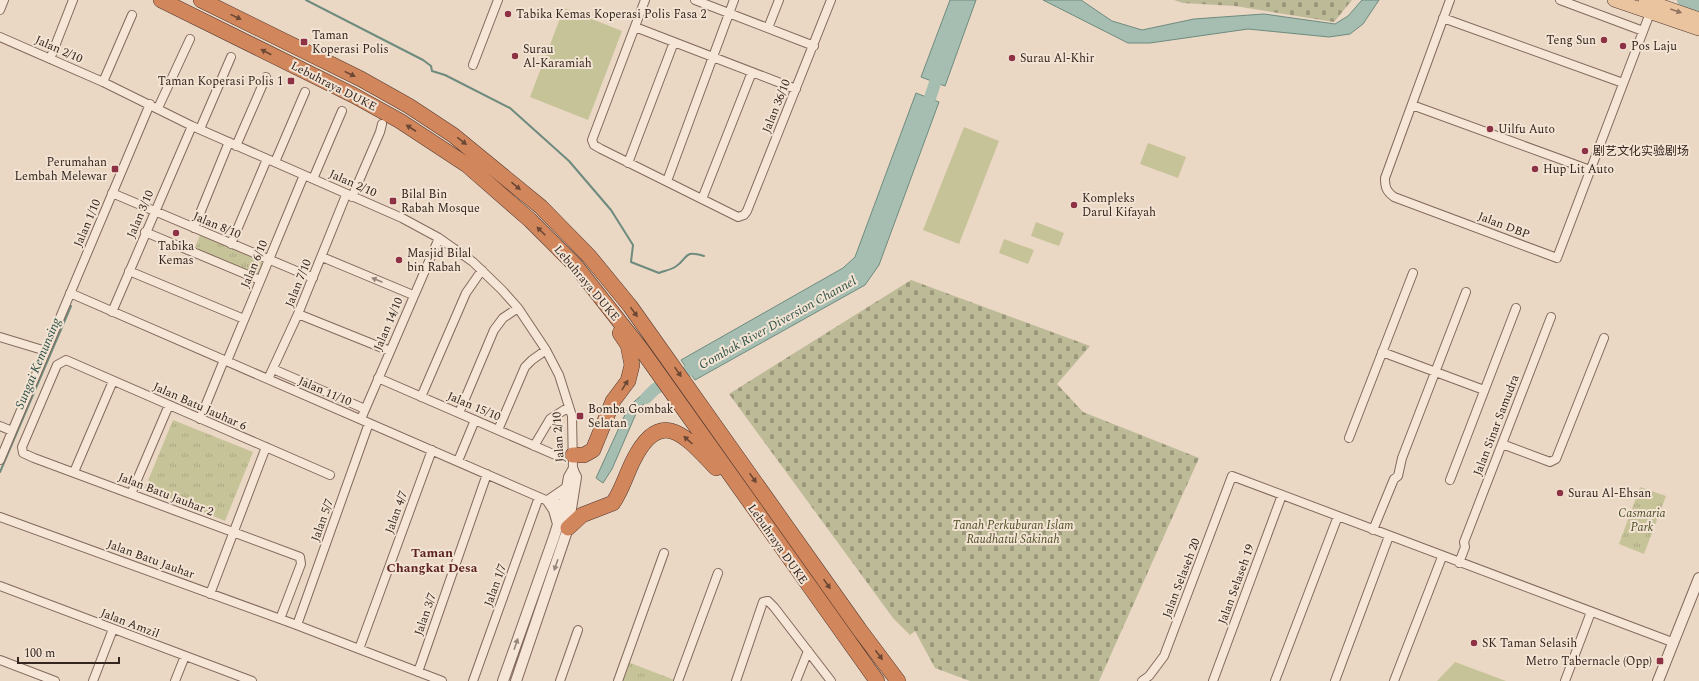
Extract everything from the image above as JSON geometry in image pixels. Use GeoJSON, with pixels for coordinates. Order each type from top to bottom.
{"type":"FeatureCollection","features":[{"type":"Feature","properties":{"kind":"highway","name":"Lebuhraya DUKE"},"geometry":{"type":"LineString","coordinates":[[161,0],[353,95],[400,121],[467,165],[530,220],[576,266],[653,365],[745,497],[877,681]]}},
{"type":"Feature","properties":{"kind":"highway","name":"Lebuhraya DUKE"},"geometry":{"type":"LineString","coordinates":[[201,0],[360,79],[409,106],[453,135],[541,207],[589,256],[630,306],[859,629],[898,681]]}},
{"type":"Feature","properties":{"kind":"highway"},"geometry":{"type":"LineString","coordinates":[[568,461],[590,453],[595,446],[613,401],[628,381],[632,365],[628,345],[597,294]]}},
{"type":"Feature","properties":{"kind":"highway"},"geometry":{"type":"LineString","coordinates":[[563,526],[592,510],[608,506],[613,503],[640,449],[656,433],[667,429],[678,432],[686,437],[745,497]]}},
{"type":"Feature","properties":{"kind":"highway"},"geometry":{"type":"LineString","coordinates":[[568,506],[592,510]]}},
{"type":"Feature","properties":{"kind":"highway"},"geometry":{"type":"LineString","coordinates":[[832,619],[866,681]]}},
{"type":"Feature","properties":{"kind":"main road"},"geometry":{"type":"LineString","coordinates":[[1614,0],[1648,6],[1699,19]]}},
{"type":"Feature","properties":{"kind":"main road"},"geometry":{"type":"LineString","coordinates":[[1648,6],[1699,29]]}},
{"type":"Feature","properties":{"kind":"street"},"geometry":{"type":"LineString","coordinates":[[0,10],[4,0]]}},
{"type":"Feature","properties":{"kind":"street"},"geometry":{"type":"LineString","coordinates":[[50,59],[73,0]]}},
{"type":"Feature","properties":{"kind":"street"},"geometry":{"type":"LineString","coordinates":[[473,66],[498,0]]}},
{"type":"Feature","properties":{"kind":"street"},"geometry":{"type":"LineString","coordinates":[[645,0],[592,140],[594,145],[702,199],[752,72]]}},
{"type":"Feature","properties":{"kind":"street"},"geometry":{"type":"LineString","coordinates":[[695,0],[814,46]]}},
{"type":"Feature","properties":{"kind":"street"},"geometry":{"type":"LineString","coordinates":[[667,181],[734,0]]}},
{"type":"Feature","properties":{"kind":"street"},"geometry":{"type":"LineString","coordinates":[[768,28],[779,0]]}},
{"type":"Feature","properties":{"kind":"street","name":"Jalan 36/10"},"geometry":{"type":"LineString","coordinates":[[702,199],[738,217],[744,215],[814,46],[831,0]]}},
{"type":"Feature","properties":{"kind":"street","name":"Jalan DBP"},"geometry":{"type":"LineString","coordinates":[[1450,0],[1386,178],[1385,187],[1394,197],[1557,258],[1643,31],[1648,6]]}},
{"type":"Feature","properties":{"kind":"street"},"geometry":{"type":"LineString","coordinates":[[1560,0],[1643,31]]}},
{"type":"Feature","properties":{"kind":"street"},"geometry":{"type":"LineString","coordinates":[[103,82],[132,15]]}},
{"type":"Feature","properties":{"kind":"street"},"geometry":{"type":"LineString","coordinates":[[1443,18],[1623,83]]}},
{"type":"Feature","properties":{"kind":"street"},"geometry":{"type":"LineString","coordinates":[[635,27],[796,89]]}},
{"type":"Feature","properties":{"kind":"street","name":"Jalan 2/10"},"geometry":{"type":"LineString","coordinates":[[0,37],[103,82],[192,126],[402,218],[439,238],[482,270],[518,308],[546,350],[559,375],[572,416],[568,461],[568,506]]}},
{"type":"Feature","properties":{"kind":"street"},"geometry":{"type":"LineString","coordinates":[[158,108],[190,39]]}},
{"type":"Feature","properties":{"kind":"street"},"geometry":{"type":"LineString","coordinates":[[628,163],[674,42]]}},
{"type":"Feature","properties":{"kind":"street"},"geometry":{"type":"LineString","coordinates":[[200,129],[230,58]]}},
{"type":"Feature","properties":{"kind":"street"},"geometry":{"type":"LineString","coordinates":[[194,228],[266,77]]}},
{"type":"Feature","properties":{"kind":"street"},"geometry":{"type":"LineString","coordinates":[[275,162],[305,92]]}},
{"type":"Feature","properties":{"kind":"street","name":"Jalan 1/10"},"geometry":{"type":"LineString","coordinates":[[0,460],[150,104]]}},
{"type":"Feature","properties":{"kind":"street"},"geometry":{"type":"LineString","coordinates":[[1412,105],[1590,170]]}},
{"type":"Feature","properties":{"kind":"street"},"geometry":{"type":"LineString","coordinates":[[313,179],[342,111]]}},
{"type":"Feature","properties":{"kind":"street","name":"Jalan 7/10"},"geometry":{"type":"LineString","coordinates":[[268,379],[349,196],[380,132],[382,124]]}},
{"type":"Feature","properties":{"kind":"street","name":"Jalan 3/10"},"geometry":{"type":"LineString","coordinates":[[112,312],[154,211],[192,126]]}},
{"type":"Feature","properties":{"kind":"street"},"geometry":{"type":"LineString","coordinates":[[231,244],[267,159]]}},
{"type":"Feature","properties":{"kind":"street","name":"Jalan 6/10"},"geometry":{"type":"LineString","coordinates":[[200,419],[269,261],[304,176]]}},
{"type":"Feature","properties":{"kind":"street","name":"Jalan 8/10"},"geometry":{"type":"LineString","coordinates":[[112,193],[269,261],[313,278]]}},
{"type":"Feature","properties":{"kind":"street"},"geometry":{"type":"LineString","coordinates":[[145,232],[260,280]]}},
{"type":"Feature","properties":{"kind":"street","name":"Jalan 14/10"},"geometry":{"type":"LineString","coordinates":[[361,419],[413,295],[439,238]]}},
{"type":"Feature","properties":{"kind":"street"},"geometry":{"type":"LineString","coordinates":[[322,257],[413,295]]}},
{"type":"Feature","properties":{"kind":"street"},"geometry":{"type":"LineString","coordinates":[[421,397],[466,292],[482,270]]}},
{"type":"Feature","properties":{"kind":"street"},"geometry":{"type":"LineString","coordinates":[[129,271],[244,319]]}},
{"type":"Feature","properties":{"kind":"street"},"geometry":{"type":"LineString","coordinates":[[1349,438],[1413,272]]}},
{"type":"Feature","properties":{"kind":"street"},"geometry":{"type":"LineString","coordinates":[[1373,530],[1394,479],[1393,475],[1398,462],[1402,458],[1466,292]]}},
{"type":"Feature","properties":{"kind":"street","name":"Jalan 11/10"},"geometry":{"type":"LineString","coordinates":[[70,293],[544,499],[568,506]]}},
{"type":"Feature","properties":{"kind":"street"},"geometry":{"type":"LineString","coordinates":[[459,413],[494,330],[503,318],[518,308]]}},
{"type":"Feature","properties":{"kind":"street"},"geometry":{"type":"LineString","coordinates":[[1450,480],[1516,308]]}},
{"type":"Feature","properties":{"kind":"street"},"geometry":{"type":"LineString","coordinates":[[298,314],[390,351]]}},
{"type":"Feature","properties":{"kind":"street","name":"Jalan Sinar Samudra"},"geometry":{"type":"LineString","coordinates":[[1456,562],[1465,548],[1464,542],[1551,317]]}},
{"type":"Feature","properties":{"kind":"street"},"geometry":{"type":"LineString","coordinates":[[0,337],[46,351]]}},
{"type":"Feature","properties":{"kind":"street"},"geometry":{"type":"LineString","coordinates":[[1502,444],[1550,462],[1556,459],[1604,338]]}},
{"type":"Feature","properties":{"kind":"street"},"geometry":{"type":"LineString","coordinates":[[498,430],[525,367],[546,350]]}},
{"type":"Feature","properties":{"kind":"street"},"geometry":{"type":"LineString","coordinates":[[1382,352],[1484,390]]}},
{"type":"Feature","properties":{"kind":"street","name":"Jalan Batu Jauhar 6"},"geometry":{"type":"LineString","coordinates":[[23,453],[22,447],[57,365],[66,360],[330,475]]}},
{"type":"Feature","properties":{"kind":"street"},"geometry":{"type":"LineString","coordinates":[[273,369],[365,409]]}},
{"type":"Feature","properties":{"kind":"street","name":"Jalan 15/10"},"geometry":{"type":"LineString","coordinates":[[378,378],[568,461]]}},
{"type":"Feature","properties":{"kind":"street"},"geometry":{"type":"LineString","coordinates":[[74,472],[113,381]]}},
{"type":"Feature","properties":{"kind":"street"},"geometry":{"type":"LineString","coordinates":[[131,494],[169,405]]}},
{"type":"Feature","properties":{"kind":"street"},"geometry":{"type":"LineString","coordinates":[[534,446],[550,419],[569,407]]}},
{"type":"Feature","properties":{"kind":"street"},"geometry":{"type":"LineString","coordinates":[[458,461],[475,420]]}},
{"type":"Feature","properties":{"kind":"street","name":"Jalan 5/7"},"geometry":{"type":"LineString","coordinates":[[296,625],[370,423]]}},
{"type":"Feature","properties":{"kind":"street"},"geometry":{"type":"LineString","coordinates":[[0,426],[12,431]]}},
{"type":"Feature","properties":{"kind":"street"},"geometry":{"type":"LineString","coordinates":[[210,594],[266,447]]}},
{"type":"Feature","properties":{"kind":"street","name":"Jalan 4/7"},"geometry":{"type":"LineString","coordinates":[[358,649],[432,450]]}},
{"type":"Feature","properties":{"kind":"street","name":"Jalan Batu Jauhar 2"},"geometry":{"type":"LineString","coordinates":[[23,453],[300,557],[301,564],[280,619]]}},
{"type":"Feature","properties":{"kind":"street","name":"Jalan 2/10"},"geometry":{"type":"LineString","coordinates":[[516,681],[563,526],[576,477],[568,461]]}},
{"type":"Feature","properties":{"kind":"street","name":"Jalan 3/7"},"geometry":{"type":"LineString","coordinates":[[418,672],[487,474]]}},
{"type":"Feature","properties":{"kind":"street","name":"Jalan Selaseh 20"},"geometry":{"type":"LineString","coordinates":[[1142,681],[1150,676],[1164,656],[1232,476],[1282,495]]}},
{"type":"Feature","properties":{"kind":"street"},"geometry":{"type":"LineString","coordinates":[[563,526],[554,510],[544,499],[567,488]]}},
{"type":"Feature","properties":{"kind":"street"},"geometry":{"type":"LineString","coordinates":[[1282,495],[1456,562],[1672,642]]}},
{"type":"Feature","properties":{"kind":"street","name":"Jalan Selaseh 19"},"geometry":{"type":"LineString","coordinates":[[1213,681],[1282,495]]}},
{"type":"Feature","properties":{"kind":"street","name":"Jalan 1/7"},"geometry":{"type":"LineString","coordinates":[[473,681],[544,499]]}},
{"type":"Feature","properties":{"kind":"street"},"geometry":{"type":"LineString","coordinates":[[1275,681],[1338,516]]}},
{"type":"Feature","properties":{"kind":"street","name":"Jalan Batu Jauhar"},"geometry":{"type":"LineString","coordinates":[[0,517],[280,619],[442,681]]}},
{"type":"Feature","properties":{"kind":"street","name":"Jalan 2/10"},"geometry":{"type":"LineString","coordinates":[[503,681],[563,526]]}},
{"type":"Feature","properties":{"kind":"street"},"geometry":{"type":"LineString","coordinates":[[1335,681],[1390,536]]}},
{"type":"Feature","properties":{"kind":"street"},"geometry":{"type":"LineString","coordinates":[[618,681],[664,553]]}},
{"type":"Feature","properties":{"kind":"street"},"geometry":{"type":"LineString","coordinates":[[1394,681],[1442,556]]}},
{"type":"Feature","properties":{"kind":"street"},"geometry":{"type":"LineString","coordinates":[[678,681],[718,573]]}},
{"type":"Feature","properties":{"kind":"street"},"geometry":{"type":"LineString","coordinates":[[1658,681],[1672,642],[1699,578]]}},
{"type":"Feature","properties":{"kind":"street","name":"Jalan Amzil"},"geometry":{"type":"LineString","coordinates":[[0,586],[252,681]]}},
{"type":"Feature","properties":{"kind":"street"},"geometry":{"type":"LineString","coordinates":[[736,681],[763,602],[768,601],[831,681]]}},
{"type":"Feature","properties":{"kind":"street"},"geometry":{"type":"LineString","coordinates":[[1565,681],[1591,612]]}},
{"type":"Feature","properties":{"kind":"street"},"geometry":{"type":"LineString","coordinates":[[93,681],[113,629]]}},
{"type":"Feature","properties":{"kind":"street"},"geometry":{"type":"LineString","coordinates":[[560,681],[578,630]]}},
{"type":"Feature","properties":{"kind":"street"},"geometry":{"type":"LineString","coordinates":[[796,681],[808,651]]}},
{"type":"Feature","properties":{"kind":"street"},"geometry":{"type":"LineString","coordinates":[[175,681],[185,656]]}},
{"type":"Feature","properties":{"kind":"street"},"geometry":{"type":"LineString","coordinates":[[0,660],[55,681]]}},
{"type":"Feature","properties":{"kind":"green space"},"geometry":{"type":"Polygon","coordinates":[[[1174,0],[1352,0],[1334,22],[1235,6],[1183,3],[1174,0]]]}},
{"type":"Feature","properties":{"kind":"green space"},"geometry":{"type":"Polygon","coordinates":[[[564,8],[622,31],[588,120],[530,97],[564,8]]]}},
{"type":"Feature","properties":{"kind":"green space"},"geometry":{"type":"Polygon","coordinates":[[[964,127],[999,141],[959,244],[923,230],[964,127]]]}},
{"type":"Feature","properties":{"kind":"green space"},"geometry":{"type":"Polygon","coordinates":[[[1148,143],[1186,157],[1178,178],[1140,164],[1148,143]]]}},
{"type":"Feature","properties":{"kind":"green space"},"geometry":{"type":"Polygon","coordinates":[[[1036,222],[1064,233],[1059,246],[1031,236],[1036,222]]]}},
{"type":"Feature","properties":{"kind":"green space"},"geometry":{"type":"Polygon","coordinates":[[[200,235],[265,263],[260,276],[195,248],[200,235]]]}},
{"type":"Feature","properties":{"kind":"green space"},"geometry":{"type":"Polygon","coordinates":[[[1004,239],[1034,250],[1028,264],[999,253],[1004,239]]]}},
{"type":"Feature","properties":{"kind":"green space","name":"Tanah Perkuburan Islam Raudhatul Sakinah"},"geometry":{"type":"Polygon","coordinates":[[[911,280],[1090,346],[1057,384],[1083,412],[1199,458],[1099,681],[970,681],[935,668],[915,631],[910,635],[893,618],[729,394],[911,280]]]}},
{"type":"Feature","properties":{"kind":"green space"},"geometry":{"type":"Polygon","coordinates":[[[173,420],[253,452],[225,521],[145,488],[173,420]]]}},
{"type":"Feature","properties":{"kind":"green space","name":"Casmaria Park"},"geometry":{"type":"Polygon","coordinates":[[[1640,487],[1666,496],[1644,554],[1619,544],[1640,487]]]}},
{"type":"Feature","properties":{"kind":"green space"},"geometry":{"type":"Polygon","coordinates":[[[625,661],[677,681],[618,681],[625,661]]]}},
{"type":"Feature","properties":{"kind":"green space"},"geometry":{"type":"Polygon","coordinates":[[[1455,662],[1506,681],[1437,681],[1455,662]]]}},
{"type":"Feature","properties":{"kind":"water"},"geometry":{"type":"Polygon","coordinates":[[[950,0],[976,0],[945,86],[921,77],[950,0]]]}},
{"type":"Feature","properties":{"kind":"water"},"geometry":{"type":"Polygon","coordinates":[[[1043,0],[1081,0],[1112,21],[1142,30],[1194,19],[1264,14],[1335,24],[1348,16],[1362,0],[1379,0],[1363,24],[1350,34],[1329,37],[1248,29],[1150,43],[1128,43],[1043,0]]]}},
{"type":"Feature","properties":{"kind":"water"},"geometry":{"type":"Polygon","coordinates":[[[916,93],[939,102],[879,265],[865,285],[695,380],[681,360],[843,268],[855,257],[916,93]]]}},
{"type":"Feature","properties":{"kind":"water"},"geometry":{"type":"Polygon","coordinates":[[[655,384],[659,391],[638,409],[612,469],[603,483],[596,478],[629,406],[655,384]]]}},
{"type":"Feature","properties":{"kind":"waterway"},"geometry":{"type":"LineString","coordinates":[[306,0],[423,60],[431,66],[432,71],[445,75],[510,108],[569,161],[611,210],[633,245],[631,262],[659,273],[675,267],[689,254],[704,256]]}},
{"type":"Feature","properties":{"kind":"waterway"},"geometry":{"type":"LineString","coordinates":[[1683,0],[1699,6]]}},
{"type":"Feature","properties":{"kind":"waterway","name":"Gombak River Diversion Channel"},"geometry":{"type":"LineString","coordinates":[[925,113],[940,68]]}},
{"type":"Feature","properties":{"kind":"waterway","name":"Sungai Kemunsing"},"geometry":{"type":"LineString","coordinates":[[0,472],[71,306]]}},
{"type":"Feature","properties":{"kind":"waterway","name":"Gombak River Diversion Channel"},"geometry":{"type":"LineString","coordinates":[[646,398],[655,389],[703,363]]}},
{"type":"Feature","properties":{"kind":"place","name":"Tabika Kemas Koperasi Polis Fasa 2"},"geometry":{"type":"Point","coordinates":[508,14]}},
{"type":"Feature","properties":{"kind":"place","name":"Teng Sun"},"geometry":{"type":"Point","coordinates":[1604,40]}},
{"type":"Feature","properties":{"kind":"place","name":"Taman Koperasi Polis"},"geometry":{"type":"Point","coordinates":[304,42]}},
{"type":"Feature","properties":{"kind":"place","name":"Pos Laju"},"geometry":{"type":"Point","coordinates":[1623,46]}},
{"type":"Feature","properties":{"kind":"place","name":"Surau Al-Karamiah"},"geometry":{"type":"Point","coordinates":[515,56]}},
{"type":"Feature","properties":{"kind":"place","name":"Surau Al-Khir"},"geometry":{"type":"Point","coordinates":[1012,58]}},
{"type":"Feature","properties":{"kind":"place","name":"Taman Koperasi Polis 1"},"geometry":{"type":"Point","coordinates":[291,81]}},
{"type":"Feature","properties":{"kind":"place","name":"Uilfu Auto"},"geometry":{"type":"Point","coordinates":[1490,129]}},
{"type":"Feature","properties":{"kind":"place","name":"剧艺文化实验剧场"},"geometry":{"type":"Point","coordinates":[1585,151]}},
{"type":"Feature","properties":{"kind":"place","name":"Perumahan Lembah Melewar"},"geometry":{"type":"Point","coordinates":[115,169]}},
{"type":"Feature","properties":{"kind":"place","name":"Hup Lit Auto"},"geometry":{"type":"Point","coordinates":[1535,169]}},
{"type":"Feature","properties":{"kind":"place","name":"Bilal Bin Rabah Mosque"},"geometry":{"type":"Point","coordinates":[393,201]}},
{"type":"Feature","properties":{"kind":"place","name":"Kompleks Darul Kifayah"},"geometry":{"type":"Point","coordinates":[1074,205]}},
{"type":"Feature","properties":{"kind":"place","name":"Tabika Kemas"},"geometry":{"type":"Point","coordinates":[176,233]}},
{"type":"Feature","properties":{"kind":"place","name":"Masjid Bilal bin Rabah"},"geometry":{"type":"Point","coordinates":[399,260]}},
{"type":"Feature","properties":{"kind":"place","name":"Bomba Gombak Selatan"},"geometry":{"type":"Point","coordinates":[580,416]}},
{"type":"Feature","properties":{"kind":"place","name":"Surau Al-Ehsan"},"geometry":{"type":"Point","coordinates":[1560,493]}},
{"type":"Feature","properties":{"kind":"place","name":"SK Taman Selasih"},"geometry":{"type":"Point","coordinates":[1474,643]}},
{"type":"Feature","properties":{"kind":"place","name":"Metro Tabernacle (Opp)"},"geometry":{"type":"Point","coordinates":[1660,661]}},
{"type":"Feature","properties":{"kind":"district","name":"Taman Changkat Desa"},"geometry":{"type":"Point","coordinates":[432,560]}}]}
